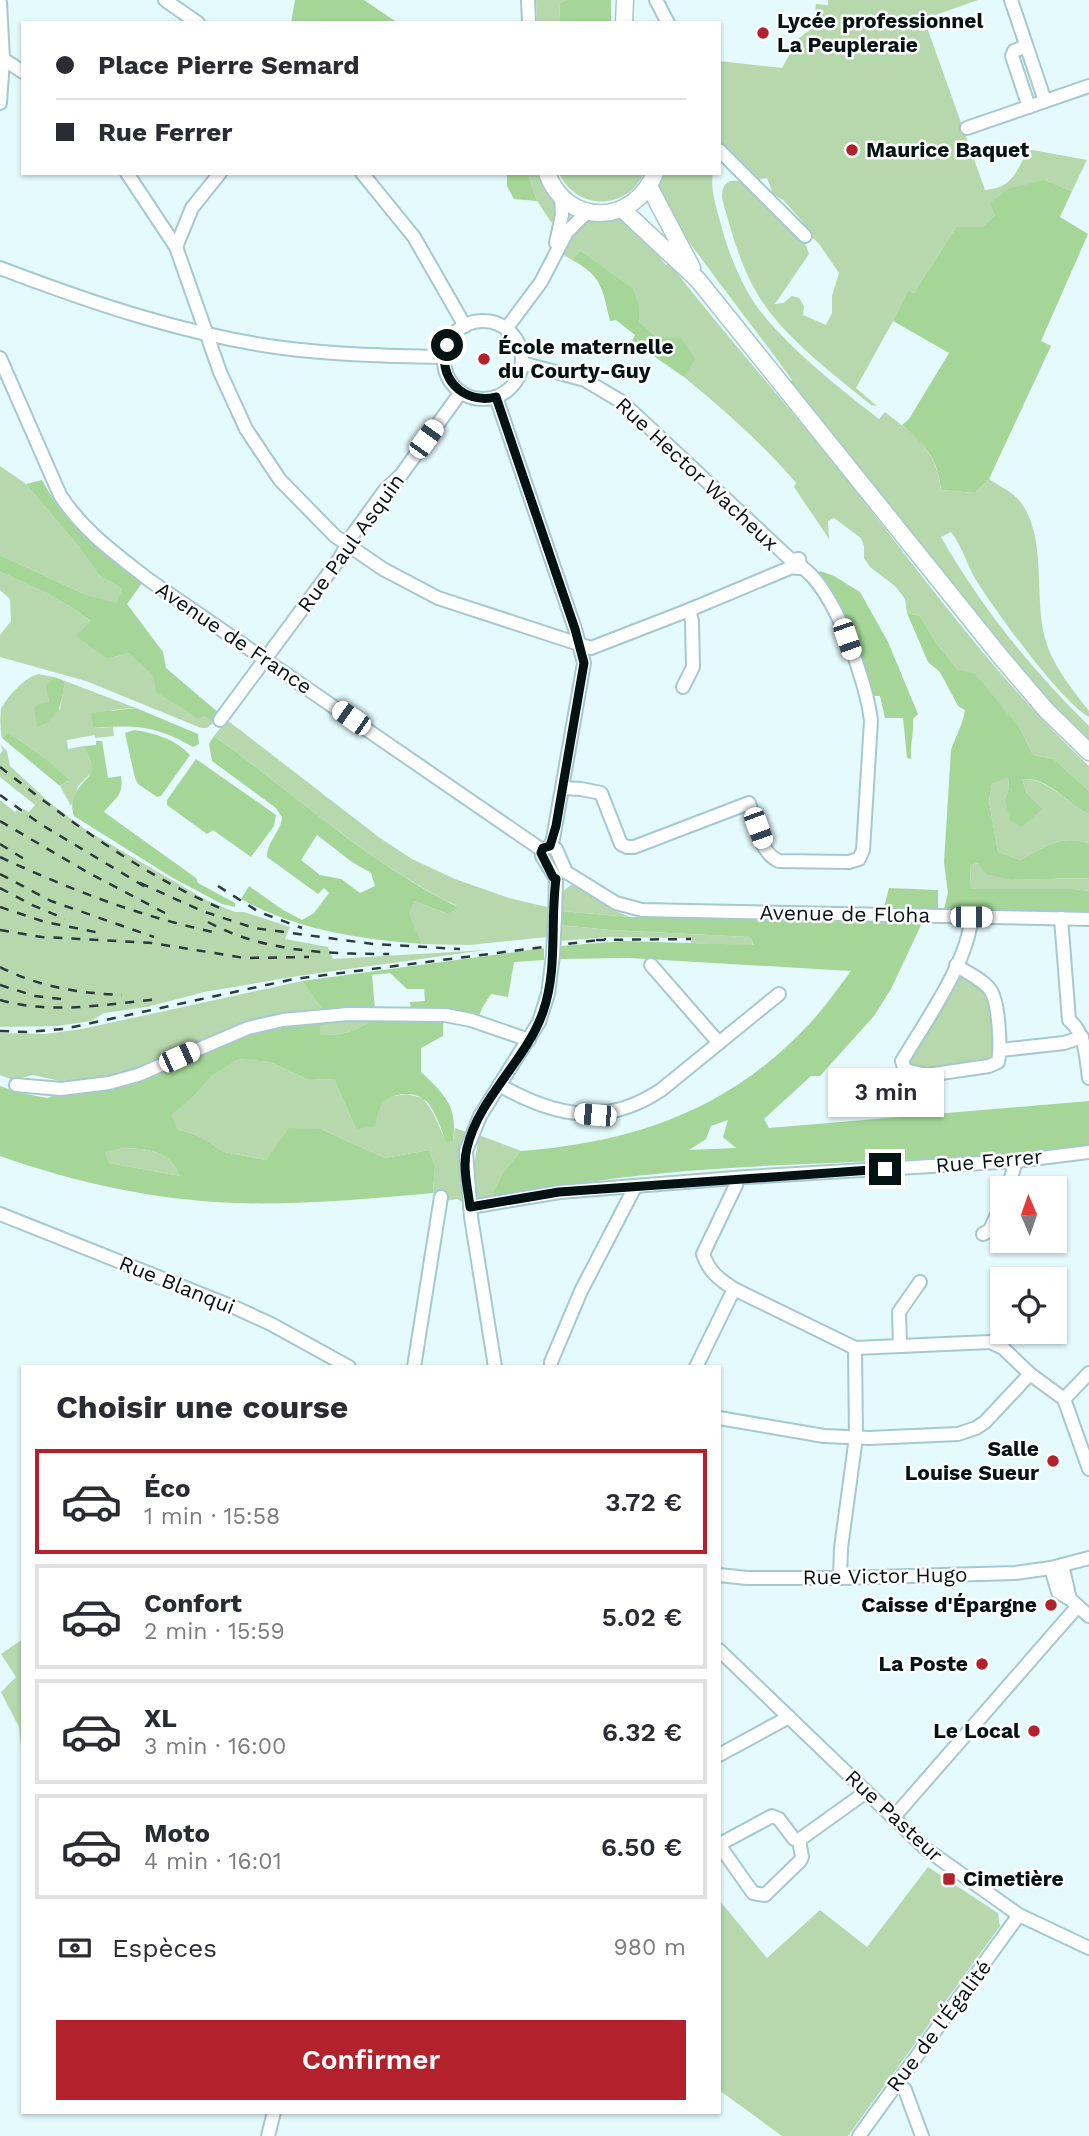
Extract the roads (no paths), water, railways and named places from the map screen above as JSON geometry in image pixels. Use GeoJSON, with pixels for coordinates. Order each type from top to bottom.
{"type":"FeatureCollection","features":[{"type":"Feature","properties":{"kind":"main road"},"geometry":{"type":"LineString","coordinates":[[624,21],[625,1]]}},
{"type":"Feature","properties":{"kind":"main road"},"geometry":{"type":"LineString","coordinates":[[625,1],[630,21]]}},
{"type":"Feature","properties":{"kind":"main road"},"geometry":{"type":"LineString","coordinates":[[548,175],[561,197],[587,212],[605,214],[638,200],[652,179]]}},
{"type":"Feature","properties":{"kind":"main road"},"geometry":{"type":"LineString","coordinates":[[652,179],[698,280]]}},
{"type":"Feature","properties":{"kind":"main road"},"geometry":{"type":"LineString","coordinates":[[622,209],[698,280],[1000,656],[1046,710],[1089,752]]}},
{"type":"Feature","properties":{"kind":"street"},"geometry":{"type":"LineString","coordinates":[[165,0],[195,21]]}},
{"type":"Feature","properties":{"kind":"street"},"geometry":{"type":"LineString","coordinates":[[528,0],[529,21]]}},
{"type":"Feature","properties":{"kind":"street"},"geometry":{"type":"LineString","coordinates":[[656,0],[667,21]]}},
{"type":"Feature","properties":{"kind":"street"},"geometry":{"type":"LineString","coordinates":[[1011,0],[1045,101]]}},
{"type":"Feature","properties":{"kind":"street"},"geometry":{"type":"LineString","coordinates":[[0,3],[0,103]]}},
{"type":"Feature","properties":{"kind":"street"},"geometry":{"type":"LineString","coordinates":[[1026,46],[1014,51],[1012,55],[1029,107]]}},
{"type":"Feature","properties":{"kind":"street"},"geometry":{"type":"LineString","coordinates":[[1,58],[21,71]]}},
{"type":"Feature","properties":{"kind":"street"},"geometry":{"type":"LineString","coordinates":[[967,128],[1089,86]]}},
{"type":"Feature","properties":{"kind":"street"},"geometry":{"type":"LineString","coordinates":[[721,152],[805,236]]}},
{"type":"Feature","properties":{"kind":"street"},"geometry":{"type":"LineString","coordinates":[[128,175],[176,247],[206,334],[246,429],[280,480],[325,527],[347,546],[383,569],[438,598],[591,648],[689,610],[794,564]]}},
{"type":"Feature","properties":{"kind":"street"},"geometry":{"type":"LineString","coordinates":[[176,247],[192,208],[218,175]]}},
{"type":"Feature","properties":{"kind":"street"},"geometry":{"type":"LineString","coordinates":[[364,175],[414,237],[465,326]]}},
{"type":"Feature","properties":{"kind":"street"},"geometry":{"type":"LineString","coordinates":[[554,253],[562,215],[561,197]]}},
{"type":"Feature","properties":{"kind":"street"},"geometry":{"type":"LineString","coordinates":[[506,329],[541,282],[567,232],[587,212]]}},
{"type":"Feature","properties":{"kind":"street"},"geometry":{"type":"LineString","coordinates":[[0,268],[125,312],[206,334],[323,353],[444,357]]}},
{"type":"Feature","properties":{"kind":"street"},"geometry":{"type":"LineString","coordinates":[[477,322],[489,322],[506,329],[519,345],[522,363],[517,380],[496,397],[476,398],[461,392],[448,377],[444,357],[449,341],[465,326],[477,322]]}},
{"type":"Feature","properties":{"kind":"street","name":"Avenue de France"},"geometry":{"type":"LineString","coordinates":[[1,359],[60,495],[82,525],[96,538],[149,580],[536,848],[546,848]]}},
{"type":"Feature","properties":{"kind":"street","name":"Rue Hector Wacheux"},"geometry":{"type":"LineString","coordinates":[[522,363],[585,380],[622,402],[794,564],[805,569],[839,617],[870,705],[863,850],[859,859],[849,862],[774,859],[767,853],[749,803],[634,847],[627,847],[621,844],[601,793],[563,788]]}},
{"type":"Feature","properties":{"kind":"street","name":"Rue Paul Asquin"},"geometry":{"type":"LineString","coordinates":[[220,720],[340,558],[385,490],[401,475],[461,392]]}},
{"type":"Feature","properties":{"kind":"street"},"geometry":{"type":"LineString","coordinates":[[495,1365],[470,1207],[466,1161],[470,1140],[499,1085],[529,1040],[545,1005],[561,875],[555,849],[546,848],[556,826],[584,663],[581,646],[496,397]]}},
{"type":"Feature","properties":{"kind":"street"},"geometry":{"type":"LineString","coordinates":[[683,687],[693,667],[692,621],[689,610]]}},
{"type":"Feature","properties":{"kind":"street","name":"Avenue de Floha"},"geometry":{"type":"LineString","coordinates":[[561,875],[616,903],[642,910],[1089,919]]}},
{"type":"Feature","properties":{"kind":"street"},"geometry":{"type":"LineString","coordinates":[[956,965],[991,990],[1001,1050],[998,1062],[989,1066],[927,1075],[905,1070],[902,1061],[943,993],[967,940],[971,917]]}},
{"type":"Feature","properties":{"kind":"street"},"geometry":{"type":"LineString","coordinates":[[1061,918],[1069,1020],[1078,1027],[1082,1037],[1089,1078]]}},
{"type":"Feature","properties":{"kind":"street"},"geometry":{"type":"LineString","coordinates":[[652,965],[719,1043]]}},
{"type":"Feature","properties":{"kind":"street"},"geometry":{"type":"LineString","coordinates":[[499,1085],[557,1109],[609,1114],[644,1101],[779,995]]}},
{"type":"Feature","properties":{"kind":"street"},"geometry":{"type":"LineString","coordinates":[[16,1085],[61,1089],[109,1083],[138,1075],[248,1028],[283,1020],[348,1014],[445,1015],[471,1020],[529,1040]]}},
{"type":"Feature","properties":{"kind":"street"},"geometry":{"type":"LineString","coordinates":[[1001,1050],[1064,1043],[1082,1037]]}},
{"type":"Feature","properties":{"kind":"street","name":"Rue Ferrer"},"geometry":{"type":"LineString","coordinates":[[470,1207],[559,1192],[1016,1161],[1089,1152]]}},
{"type":"Feature","properties":{"kind":"street"},"geometry":{"type":"LineString","coordinates":[[1012,1176],[1016,1161]]}},
{"type":"Feature","properties":{"kind":"street"},"geometry":{"type":"LineString","coordinates":[[737,1178],[703,1254],[707,1267],[717,1277],[734,1289],[855,1348],[986,1341],[1003,1348],[1030,1374],[1064,1399],[1089,1469]]}},
{"type":"Feature","properties":{"kind":"street"},"geometry":{"type":"LineString","coordinates":[[551,1365],[581,1290],[635,1187]]}},
{"type":"Feature","properties":{"kind":"street"},"geometry":{"type":"LineString","coordinates":[[414,1365],[440,1197]]}},
{"type":"Feature","properties":{"kind":"street","name":"Rue Blanqui"},"geometry":{"type":"LineString","coordinates":[[0,1214],[236,1308],[345,1365]]}},
{"type":"Feature","properties":{"kind":"street"},"geometry":{"type":"LineString","coordinates":[[984,1234],[990,1230]]}},
{"type":"Feature","properties":{"kind":"street"},"geometry":{"type":"LineString","coordinates":[[900,1346],[899,1312],[920,1282]]}},
{"type":"Feature","properties":{"kind":"street"},"geometry":{"type":"LineString","coordinates":[[697,1365],[734,1289]]}},
{"type":"Feature","properties":{"kind":"street"},"geometry":{"type":"LineString","coordinates":[[840,1578],[841,1548],[856,1437],[855,1348]]}},
{"type":"Feature","properties":{"kind":"street"},"geometry":{"type":"LineString","coordinates":[[1064,1399],[1089,1373]]}},
{"type":"Feature","properties":{"kind":"street"},"geometry":{"type":"LineString","coordinates":[[721,1418],[824,1436],[958,1434],[976,1428],[1030,1374]]}},
{"type":"Feature","properties":{"kind":"street","name":"Rue Victor Hugo"},"geometry":{"type":"LineString","coordinates":[[721,1576],[840,1578],[1015,1573],[1089,1558]]}},
{"type":"Feature","properties":{"kind":"street"},"geometry":{"type":"LineString","coordinates":[[1057,1566],[1058,1592],[1089,1616]]}},
{"type":"Feature","properties":{"kind":"street"},"geometry":{"type":"LineString","coordinates":[[893,1818],[1073,1603]]}},
{"type":"Feature","properties":{"kind":"street","name":"Rue Pasteur"},"geometry":{"type":"LineString","coordinates":[[721,1653],[893,1818],[950,1868],[1019,1915],[1089,1948]]}},
{"type":"Feature","properties":{"kind":"street"},"geometry":{"type":"LineString","coordinates":[[721,1754],[789,1717]]}},
{"type":"Feature","properties":{"kind":"street"},"geometry":{"type":"LineString","coordinates":[[799,1840],[866,1792]]}},
{"type":"Feature","properties":{"kind":"street"},"geometry":{"type":"LineString","coordinates":[[721,1843],[772,1816],[779,1819],[794,1839],[799,1840]]}},
{"type":"Feature","properties":{"kind":"street"},"geometry":{"type":"LineString","coordinates":[[721,1845],[753,1893],[759,1896],[765,1895],[800,1861],[802,1857],[799,1840]]}},
{"type":"Feature","properties":{"kind":"street","name":"Rue de l'Égalité"},"geometry":{"type":"LineString","coordinates":[[859,2136],[1019,1915]]}},
{"type":"Feature","properties":{"kind":"street"},"geometry":{"type":"LineString","coordinates":[[898,2082],[905,2090],[922,2136]]}},
{"type":"Feature","properties":{"kind":"street"},"geometry":{"type":"LineString","coordinates":[[268,2136],[274,2114]]}},
{"type":"Feature","properties":{"kind":"railway"},"geometry":{"type":"LineString","coordinates":[[0,767],[52,807],[134,863],[222,909]]}},
{"type":"Feature","properties":{"kind":"railway"},"geometry":{"type":"LineString","coordinates":[[0,795],[42,825],[147,888]]}},
{"type":"Feature","properties":{"kind":"railway"},"geometry":{"type":"LineString","coordinates":[[0,821],[87,872],[165,913]]}},
{"type":"Feature","properties":{"kind":"railway"},"geometry":{"type":"LineString","coordinates":[[0,844],[24,859]]}},
{"type":"Feature","properties":{"kind":"railway"},"geometry":{"type":"LineString","coordinates":[[0,857],[107,901],[161,919],[218,933]]}},
{"type":"Feature","properties":{"kind":"railway"},"geometry":{"type":"LineString","coordinates":[[0,874],[51,901],[154,937]]}},
{"type":"Feature","properties":{"kind":"railway"},"geometry":{"type":"LineString","coordinates":[[140,883],[202,911],[254,928],[373,944],[460,949]]}},
{"type":"Feature","properties":{"kind":"railway"},"geometry":{"type":"LineString","coordinates":[[218,886],[259,912],[302,928]]}},
{"type":"Feature","properties":{"kind":"railway"},"geometry":{"type":"LineString","coordinates":[[0,888],[65,919]]}},
{"type":"Feature","properties":{"kind":"railway"},"geometry":{"type":"LineString","coordinates":[[0,907],[45,922],[100,933]]}},
{"type":"Feature","properties":{"kind":"railway"},"geometry":{"type":"LineString","coordinates":[[208,922],[251,940],[273,945],[319,952],[389,954]]}},
{"type":"Feature","properties":{"kind":"railway"},"geometry":{"type":"LineString","coordinates":[[0,930],[42,937],[152,943],[245,958],[309,957]]}},
{"type":"Feature","properties":{"kind":"railway"},"geometry":{"type":"LineString","coordinates":[[0,1031],[64,1029],[294,979],[606,939]]}},
{"type":"Feature","properties":{"kind":"railway"},"geometry":{"type":"LineString","coordinates":[[596,940],[691,939]]}},
{"type":"Feature","properties":{"kind":"railway"},"geometry":{"type":"LineString","coordinates":[[0,967],[29,980],[59,988],[122,995]]}},
{"type":"Feature","properties":{"kind":"railway"},"geometry":{"type":"LineString","coordinates":[[0,985],[35,996],[61,999]]}},
{"type":"Feature","properties":{"kind":"railway"},"geometry":{"type":"LineString","coordinates":[[0,1000],[60,1008],[160,999]]}},
{"type":"Feature","properties":{"kind":"place","name":"Lycée professionnel La Peupleraie"},"geometry":{"type":"Point","coordinates":[763,33]}},
{"type":"Feature","properties":{"kind":"place","name":"Maurice Baquet"},"geometry":{"type":"Point","coordinates":[852,150]}},
{"type":"Feature","properties":{"kind":"place","name":"École maternelle du Courty-Guy"},"geometry":{"type":"Point","coordinates":[484,359]}},
{"type":"Feature","properties":{"kind":"place","name":"Salle Louise Sueur"},"geometry":{"type":"Point","coordinates":[1053,1461]}},
{"type":"Feature","properties":{"kind":"place","name":"Caisse d'Épargne"},"geometry":{"type":"Point","coordinates":[1051,1605]}},
{"type":"Feature","properties":{"kind":"place","name":"La Poste"},"geometry":{"type":"Point","coordinates":[982,1664]}},
{"type":"Feature","properties":{"kind":"place","name":"Le Local"},"geometry":{"type":"Point","coordinates":[1034,1731]}},
{"type":"Feature","properties":{"kind":"place","name":"Cimetière"},"geometry":{"type":"Point","coordinates":[949,1879]}}]}
